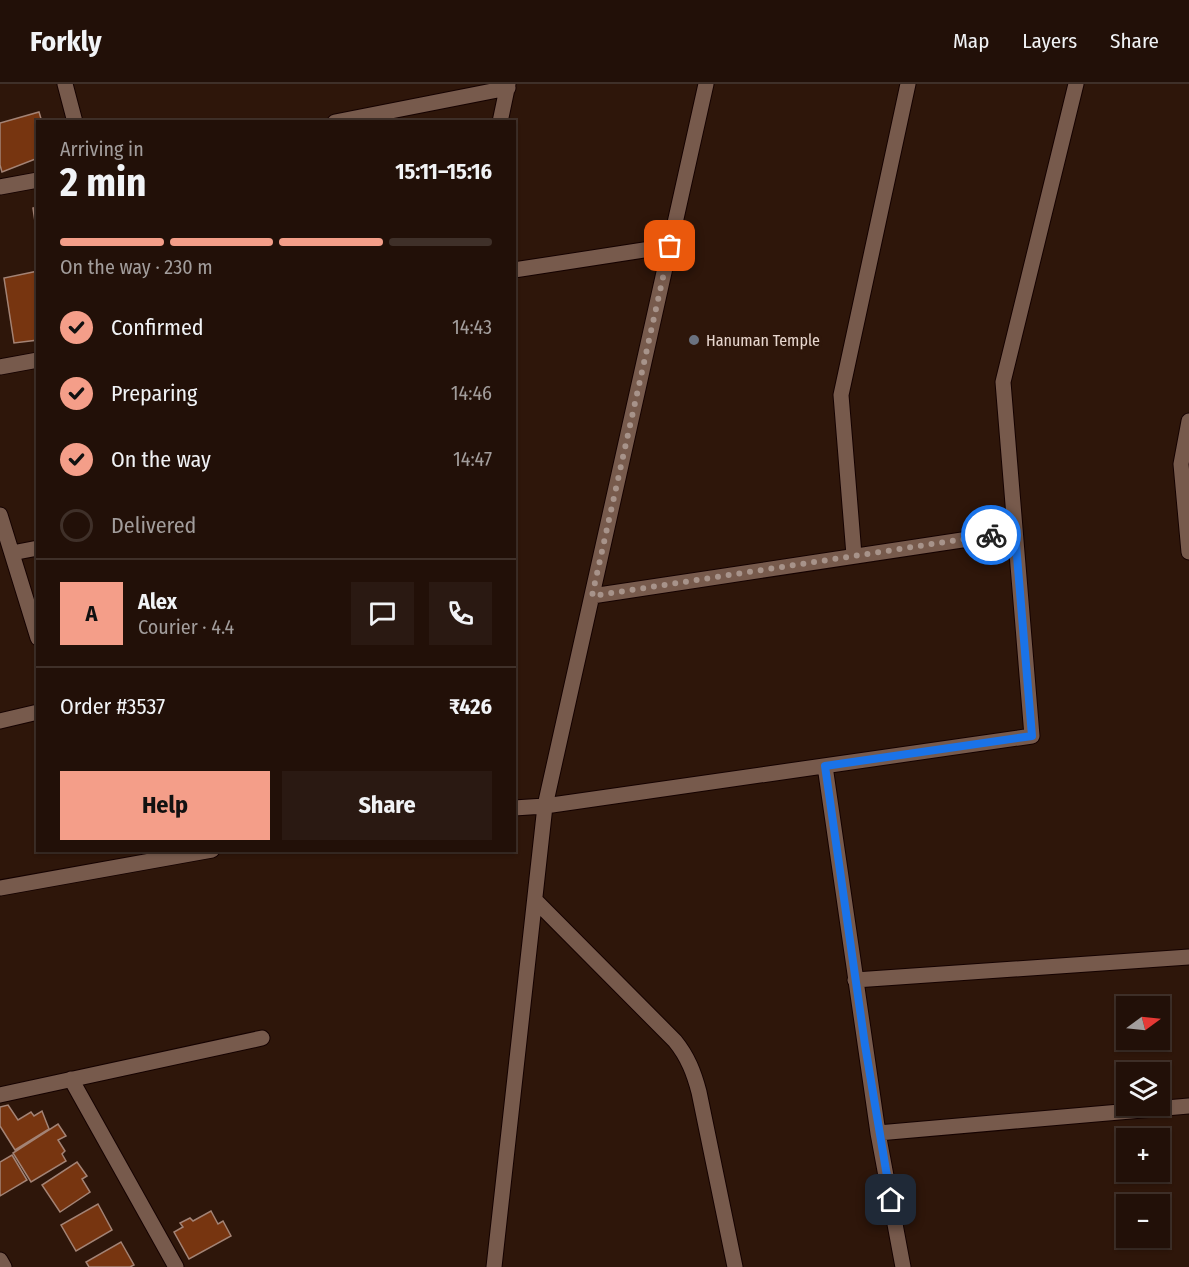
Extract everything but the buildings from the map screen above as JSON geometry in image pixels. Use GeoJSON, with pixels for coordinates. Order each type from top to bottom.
{"type":"FeatureCollection","features":[{"type":"Feature","properties":{"kind":"street"},"geometry":{"type":"LineString","coordinates":[[65,84],[74,120]]}},
{"type":"Feature","properties":{"kind":"street"},"geometry":{"type":"LineString","coordinates":[[494,1267],[545,806],[706,84]]}},
{"type":"Feature","properties":{"kind":"street"},"geometry":{"type":"LineString","coordinates":[[854,555],[841,395],[908,84]]}},
{"type":"Feature","properties":{"kind":"street"},"geometry":{"type":"LineString","coordinates":[[516,808],[545,806],[1032,736],[1003,382],[1076,84]]}},
{"type":"Feature","properties":{"kind":"street"},"geometry":{"type":"LineString","coordinates":[[345,120],[508,86],[500,120]]}},
{"type":"Feature","properties":{"kind":"street"},"geometry":{"type":"LineString","coordinates":[[0,187],[36,180]]}},
{"type":"Feature","properties":{"kind":"street"},"geometry":{"type":"LineString","coordinates":[[516,270],[670,246]]}},
{"type":"Feature","properties":{"kind":"street"},"geometry":{"type":"LineString","coordinates":[[0,368],[36,360]]}},
{"type":"Feature","properties":{"kind":"street"},"geometry":{"type":"LineString","coordinates":[[1189,421],[1181,464],[1189,552]]}},
{"type":"Feature","properties":{"kind":"street"},"geometry":{"type":"LineString","coordinates":[[0,514],[36,631]]}},
{"type":"Feature","properties":{"kind":"street"},"geometry":{"type":"LineString","coordinates":[[592,596],[1015,532]]}},
{"type":"Feature","properties":{"kind":"street"},"geometry":{"type":"LineString","coordinates":[[12,553],[36,548]]}},
{"type":"Feature","properties":{"kind":"street"},"geometry":{"type":"LineString","coordinates":[[0,721],[36,712]]}},
{"type":"Feature","properties":{"kind":"street"},"geometry":{"type":"LineString","coordinates":[[825,766],[878,1133],[903,1267]]}},
{"type":"Feature","properties":{"kind":"street"},"geometry":{"type":"LineString","coordinates":[[0,888],[201,852]]}},
{"type":"Feature","properties":{"kind":"street"},"geometry":{"type":"LineString","coordinates":[[534,900],[685,1053],[694,1072],[699,1092],[735,1267]]}},
{"type":"Feature","properties":{"kind":"street"},"geometry":{"type":"LineString","coordinates":[[855,980],[1189,957]]}},
{"type":"Feature","properties":{"kind":"street"},"geometry":{"type":"LineString","coordinates":[[0,1095],[262,1038]]}},
{"type":"Feature","properties":{"kind":"street"},"geometry":{"type":"LineString","coordinates":[[71,1079],[176,1267]]}},
{"type":"Feature","properties":{"kind":"street"},"geometry":{"type":"LineString","coordinates":[[878,1133],[1189,1106]]}},
{"type":"Feature","properties":{"kind":"street"},"geometry":{"type":"LineString","coordinates":[[0,1260],[4,1267]]}},
{"type":"Feature","properties":{"kind":"way so far"},"geometry":{"type":"LineString","coordinates":[[670,246],[592,596],[991,535]]}},
{"type":"Feature","properties":{"kind":"place","name":"Hanuman Temple"},"geometry":{"type":"Point","coordinates":[694,340]}},
{"type":"Feature","properties":{"kind":"route"},"geometry":{"type":"LineString","coordinates":[[891,1200],[878,1133],[851,956],[825,766],[1032,736],[1015,532],[991,535]]}}]}
